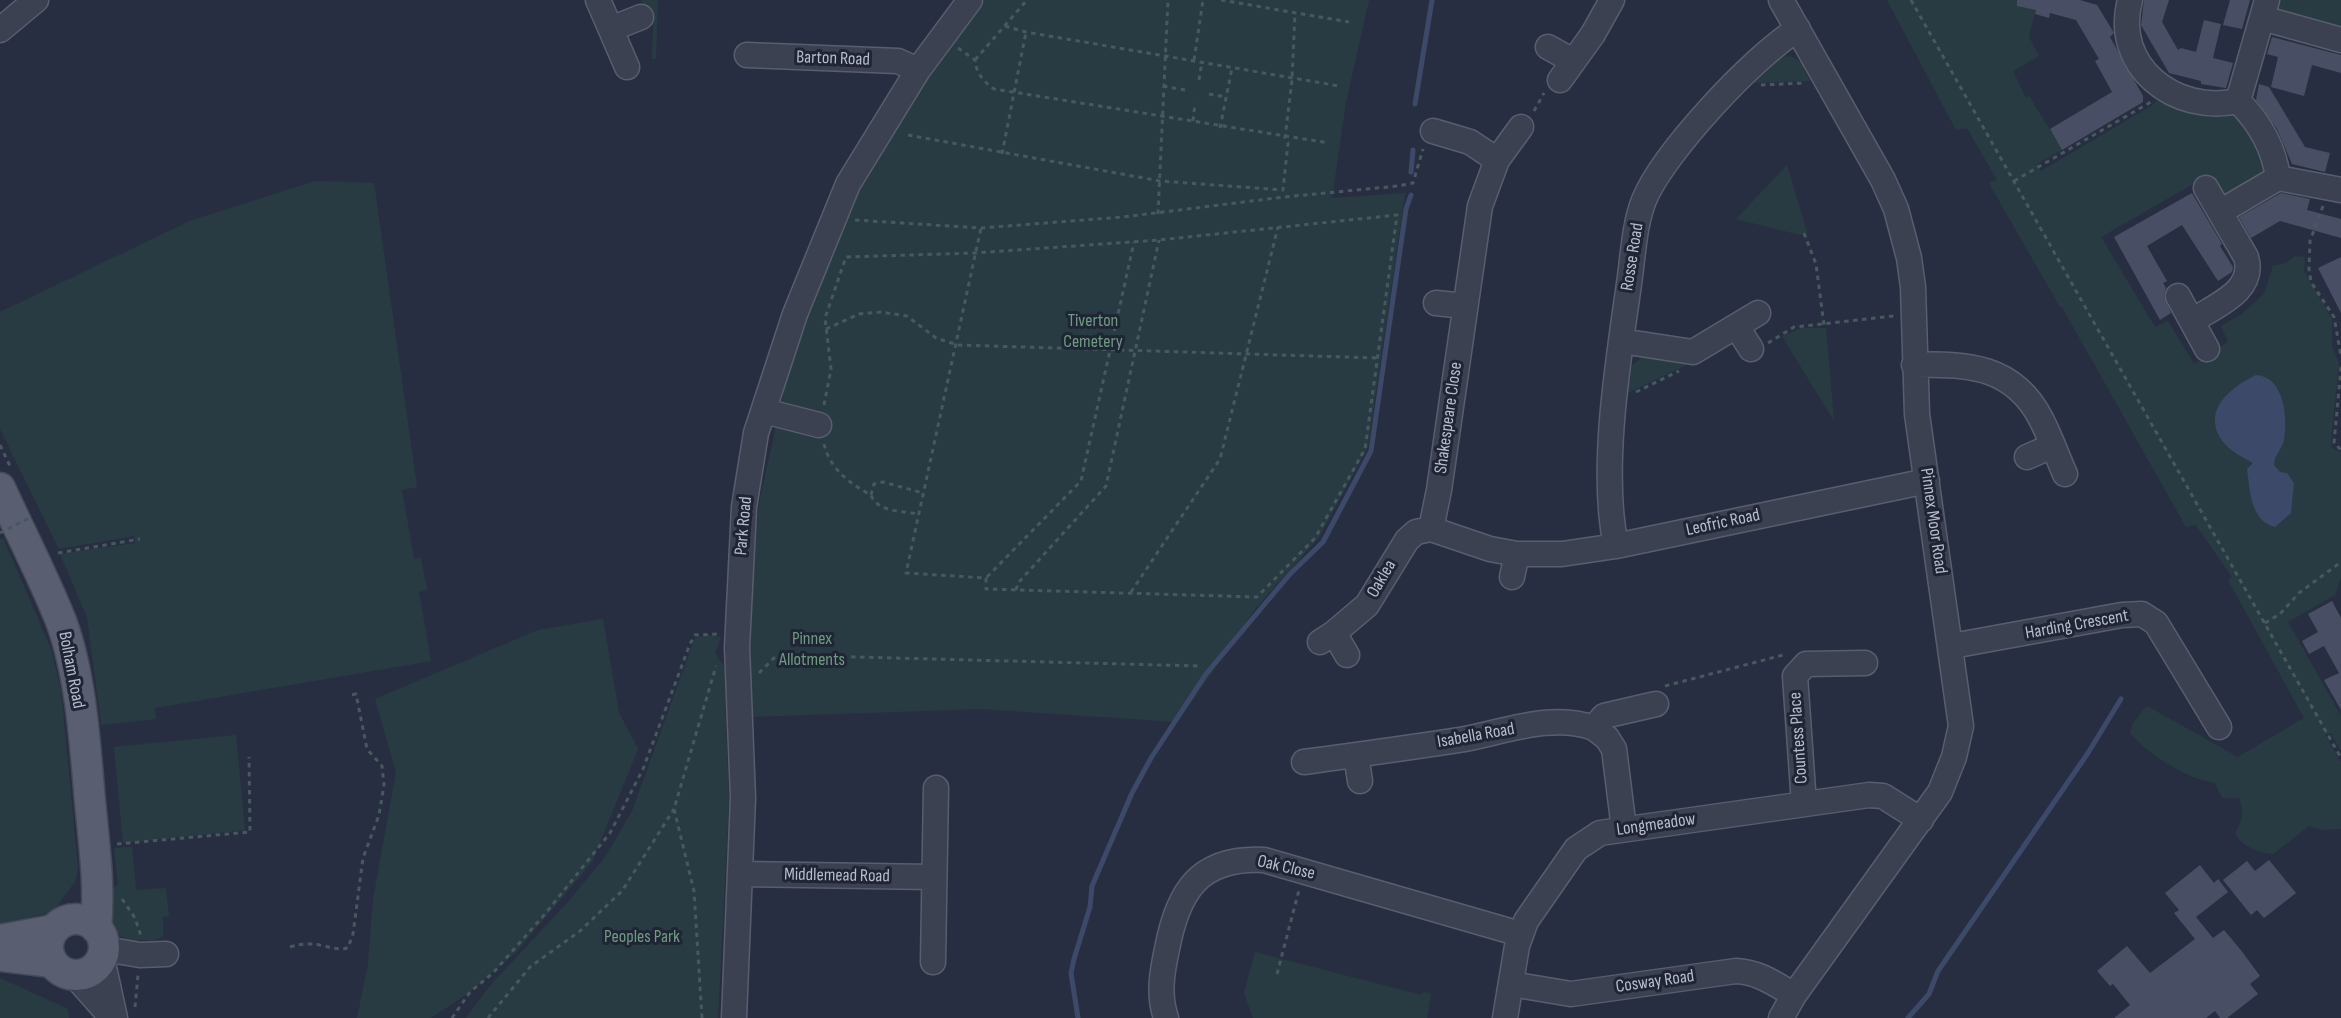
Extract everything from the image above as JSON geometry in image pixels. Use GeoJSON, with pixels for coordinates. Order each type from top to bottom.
{"type":"FeatureCollection","features":[{"type":"Feature","properties":{"kind":"main road","name":"Bolham Road"},"geometry":{"type":"LineString","coordinates":[[0,488],[61,622],[70,656],[85,740],[101,854],[99,885],[85,937],[48,945],[63,969]]}},
{"type":"Feature","properties":{"kind":"main road"},"geometry":{"type":"LineString","coordinates":[[0,940],[85,937],[91,971],[63,969],[0,956]]}},
{"type":"Feature","properties":{"kind":"street"},"geometry":{"type":"LineString","coordinates":[[0,30],[36,0]]}},
{"type":"Feature","properties":{"kind":"street"},"geometry":{"type":"LineString","coordinates":[[598,0],[627,67]]}},
{"type":"Feature","properties":{"kind":"street","name":"Park Road"},"geometry":{"type":"LineString","coordinates":[[734,1018],[743,798],[737,641],[744,507],[756,433],[795,314],[832,218],[848,184],[918,70],[970,0]]}},
{"type":"Feature","properties":{"kind":"street"},"geometry":{"type":"LineString","coordinates":[[1548,47],[1567,70],[1593,34],[1612,0]]}},
{"type":"Feature","properties":{"kind":"street","name":"Pinnex Moor Road"},"geometry":{"type":"LineString","coordinates":[[1781,0],[1896,209],[1909,258],[1914,314],[1917,414],[1952,646],[1961,726],[1959,741],[1940,792],[1794,995],[1781,1018]]}},
{"type":"Feature","properties":{"kind":"street"},"geometry":{"type":"LineString","coordinates":[[2130,0],[2125,20],[2126,38],[2139,65],[2162,89],[2208,103],[2223,104],[2238,101]]}},
{"type":"Feature","properties":{"kind":"street"},"geometry":{"type":"LineString","coordinates":[[2238,101],[2264,9],[2341,40]]}},
{"type":"Feature","properties":{"kind":"street"},"geometry":{"type":"LineString","coordinates":[[611,29],[641,17]]}},
{"type":"Feature","properties":{"kind":"street","name":"Rosse Road"},"geometry":{"type":"LineString","coordinates":[[1616,546],[1611,493],[1615,399],[1635,241],[1647,195],[1674,152],[1773,46],[1798,29]]}},
{"type":"Feature","properties":{"kind":"street","name":"Barton Road"},"geometry":{"type":"LineString","coordinates":[[747,55],[898,61],[918,70]]}},
{"type":"Feature","properties":{"kind":"street"},"geometry":{"type":"LineString","coordinates":[[2238,101],[2250,113],[2267,140],[2278,177]]}},
{"type":"Feature","properties":{"kind":"street","name":"Shakespeare Close"},"geometry":{"type":"LineString","coordinates":[[1431,529],[1439,490],[1480,206],[1497,160],[1521,128]]}},
{"type":"Feature","properties":{"kind":"street"},"geometry":{"type":"LineString","coordinates":[[1433,131],[1470,142],[1497,160]]}},
{"type":"Feature","properties":{"kind":"street"},"geometry":{"type":"LineString","coordinates":[[2220,212],[2278,177],[2335,189]]}},
{"type":"Feature","properties":{"kind":"street"},"geometry":{"type":"LineString","coordinates":[[2192,321],[2243,286],[2250,268],[2206,188]]}},
{"type":"Feature","properties":{"kind":"street"},"geometry":{"type":"LineString","coordinates":[[2178,296],[2207,350]]}},
{"type":"Feature","properties":{"kind":"street"},"geometry":{"type":"LineString","coordinates":[[1436,303],[1465,306]]}},
{"type":"Feature","properties":{"kind":"street"},"geometry":{"type":"LineString","coordinates":[[1621,341],[1693,352],[1758,313]]}},
{"type":"Feature","properties":{"kind":"street"},"geometry":{"type":"LineString","coordinates":[[1737,327],[1751,350]]}},
{"type":"Feature","properties":{"kind":"street"},"geometry":{"type":"LineString","coordinates":[[1914,365],[1946,363],[1980,368],[2001,376],[2016,386],[2031,402],[2042,419],[2065,474]]}},
{"type":"Feature","properties":{"kind":"street"},"geometry":{"type":"LineString","coordinates":[[764,411],[819,425]]}},
{"type":"Feature","properties":{"kind":"street"},"geometry":{"type":"LineString","coordinates":[[2027,457],[2052,446]]}},
{"type":"Feature","properties":{"kind":"street","name":"Leofric Road"},"geometry":{"type":"LineString","coordinates":[[1431,529],[1490,549],[1515,566],[1562,554],[1616,546],[1927,482]]}},
{"type":"Feature","properties":{"kind":"street","name":"Oaklea"},"geometry":{"type":"LineString","coordinates":[[1347,655],[1327,637],[1371,600],[1407,540],[1416,532],[1431,529]]}},
{"type":"Feature","properties":{"kind":"street","name":"Harding Crescent"},"geometry":{"type":"LineString","coordinates":[[1952,646],[2122,615],[2142,614],[2157,623],[2190,696],[2219,727]]}},
{"type":"Feature","properties":{"kind":"street","name":"Countess Place"},"geometry":{"type":"LineString","coordinates":[[1804,804],[1795,676],[1806,664],[1865,663]]}},
{"type":"Feature","properties":{"kind":"street"},"geometry":{"type":"LineString","coordinates":[[1624,829],[1614,749],[1607,738],[1594,728],[1604,716],[1656,704]]}},
{"type":"Feature","properties":{"kind":"street","name":"Isabella Road"},"geometry":{"type":"LineString","coordinates":[[1304,762],[1556,722],[1581,723],[1594,728]]}},
{"type":"Feature","properties":{"kind":"street"},"geometry":{"type":"LineString","coordinates":[[1356,755],[1360,781]]}},
{"type":"Feature","properties":{"kind":"street"},"geometry":{"type":"LineString","coordinates":[[933,962],[936,788]]}},
{"type":"Feature","properties":{"kind":"street","name":"Longmeadow"},"geometry":{"type":"LineString","coordinates":[[1505,1018],[1520,933],[1576,849],[1600,833],[1869,795],[1883,796],[1921,820]]}},
{"type":"Feature","properties":{"kind":"street","name":"Oak Close"},"geometry":{"type":"LineString","coordinates":[[1167,1018],[1161,992],[1164,963],[1176,910],[1189,887],[1208,870],[1234,860],[1264,860],[1520,933]]}},
{"type":"Feature","properties":{"kind":"street","name":"Middlemead Road"},"geometry":{"type":"LineString","coordinates":[[741,874],[933,877]]}},
{"type":"Feature","properties":{"kind":"street"},"geometry":{"type":"LineString","coordinates":[[85,937],[140,955],[166,954]]}},
{"type":"Feature","properties":{"kind":"street"},"geometry":{"type":"LineString","coordinates":[[85,937],[114,1018]]}},
{"type":"Feature","properties":{"kind":"street"},"geometry":{"type":"LineString","coordinates":[[63,969],[114,1018]]}},
{"type":"Feature","properties":{"kind":"street","name":"Cosway Road"},"geometry":{"type":"LineString","coordinates":[[1511,984],[1571,994],[1736,971],[1751,972],[1765,977],[1794,995]]}},
{"type":"Feature","properties":{"kind":"path"},"geometry":{"type":"LineString","coordinates":[[1027,0],[975,60],[975,69],[994,89],[1163,118],[1193,121],[1220,128],[1329,143]]}},
{"type":"Feature","properties":{"kind":"path"},"geometry":{"type":"LineString","coordinates":[[1158,214],[1168,0]]}},
{"type":"Feature","properties":{"kind":"path"},"geometry":{"type":"LineString","coordinates":[[1194,60],[1203,0]]}},
{"type":"Feature","properties":{"kind":"path"},"geometry":{"type":"LineString","coordinates":[[1221,0],[1349,22]]}},
{"type":"Feature","properties":{"kind":"path"},"geometry":{"type":"LineString","coordinates":[[1911,0],[2341,758]]}},
{"type":"Feature","properties":{"kind":"path"},"geometry":{"type":"LineString","coordinates":[[908,135],[1002,154],[1161,181],[1283,190],[1288,143],[1285,138],[1292,80],[1294,12]]}},
{"type":"Feature","properties":{"kind":"path"},"geometry":{"type":"LineString","coordinates":[[1005,26],[1026,32],[1202,61],[1292,80],[1339,86]]}},
{"type":"Feature","properties":{"kind":"path"},"geometry":{"type":"LineString","coordinates":[[1002,154],[1026,32]]}},
{"type":"Feature","properties":{"kind":"path"},"geometry":{"type":"LineString","coordinates":[[942,36],[975,60]]}},
{"type":"Feature","properties":{"kind":"path"},"geometry":{"type":"LineString","coordinates":[[1199,80],[1202,61]]}},
{"type":"Feature","properties":{"kind":"path"},"geometry":{"type":"LineString","coordinates":[[1220,128],[1232,68]]}},
{"type":"Feature","properties":{"kind":"path"},"geometry":{"type":"LineString","coordinates":[[1521,128],[1520,123],[1534,112],[1554,77],[1567,70]]}},
{"type":"Feature","properties":{"kind":"path"},"geometry":{"type":"LineString","coordinates":[[1740,80],[1749,86],[1812,83],[1825,77]]}},
{"type":"Feature","properties":{"kind":"path"},"geometry":{"type":"LineString","coordinates":[[1163,86],[1185,90]]}},
{"type":"Feature","properties":{"kind":"path"},"geometry":{"type":"LineString","coordinates":[[2014,181],[2148,105],[2162,89]]}},
{"type":"Feature","properties":{"kind":"path"},"geometry":{"type":"LineString","coordinates":[[1209,94],[1227,97]]}},
{"type":"Feature","properties":{"kind":"path"},"geometry":{"type":"LineString","coordinates":[[1193,121],[1195,103]]}},
{"type":"Feature","properties":{"kind":"path"},"geometry":{"type":"LineString","coordinates":[[832,218],[981,228],[1158,214],[1413,183],[1425,144],[1432,141],[1433,131]]}},
{"type":"Feature","properties":{"kind":"path"},"geometry":{"type":"LineString","coordinates":[[2335,189],[2310,241],[2309,269],[2311,282],[2334,317],[2340,334],[2341,356]]}},
{"type":"Feature","properties":{"kind":"path"},"geometry":{"type":"LineString","coordinates":[[871,495],[845,480],[836,468],[826,450],[819,425],[831,369],[825,318],[832,291],[846,257],[975,253],[1134,242],[1397,215],[1365,449],[1314,538],[1257,597],[986,589],[987,578],[1081,481],[1134,242]]}},
{"type":"Feature","properties":{"kind":"path"},"geometry":{"type":"LineString","coordinates":[[1131,592],[1220,459],[1278,227]]}},
{"type":"Feature","properties":{"kind":"path"},"geometry":{"type":"LineString","coordinates":[[981,228],[906,573],[987,578]]}},
{"type":"Feature","properties":{"kind":"path"},"geometry":{"type":"LineString","coordinates":[[1804,233],[1816,264],[1824,326]]}},
{"type":"Feature","properties":{"kind":"path"},"geometry":{"type":"LineString","coordinates":[[1016,590],[1018,583],[1106,486],[1159,240]]}},
{"type":"Feature","properties":{"kind":"path"},"geometry":{"type":"LineString","coordinates":[[826,329],[859,314],[881,312],[907,316],[936,338],[957,345],[1378,358]]}},
{"type":"Feature","properties":{"kind":"path"},"geometry":{"type":"LineString","coordinates":[[1751,350],[1756,351],[1794,327],[1824,326],[1914,314]]}},
{"type":"Feature","properties":{"kind":"path"},"geometry":{"type":"LineString","coordinates":[[2341,367],[2334,443],[2341,450]]}},
{"type":"Feature","properties":{"kind":"path"},"geometry":{"type":"LineString","coordinates":[[1615,399],[1685,368]]}},
{"type":"Feature","properties":{"kind":"path"},"geometry":{"type":"LineString","coordinates":[[918,514],[881,507],[873,501],[871,495],[874,484],[883,482],[922,493]]}},
{"type":"Feature","properties":{"kind":"path"},"geometry":{"type":"LineString","coordinates":[[0,533],[31,518]]}},
{"type":"Feature","properties":{"kind":"path"},"geometry":{"type":"LineString","coordinates":[[55,554],[140,539]]}},
{"type":"Feature","properties":{"kind":"path"},"geometry":{"type":"LineString","coordinates":[[2265,623],[2280,614],[2299,593],[2341,562]]}},
{"type":"Feature","properties":{"kind":"path"},"geometry":{"type":"LineString","coordinates":[[452,1018],[470,992],[493,973],[545,914],[610,833],[643,769],[695,635],[737,641]]}},
{"type":"Feature","properties":{"kind":"path"},"geometry":{"type":"LineString","coordinates":[[488,1018],[530,967],[579,931],[622,891],[674,808],[717,662],[737,641]]}},
{"type":"Feature","properties":{"kind":"path"},"geometry":{"type":"LineString","coordinates":[[738,679],[752,678],[775,657],[781,655],[1199,666]]}},
{"type":"Feature","properties":{"kind":"path"},"geometry":{"type":"LineString","coordinates":[[1656,704],[1664,687],[1782,655],[1800,668]]}},
{"type":"Feature","properties":{"kind":"path"},"geometry":{"type":"LineString","coordinates":[[290,947],[307,941],[341,949],[348,948],[353,934],[363,858],[379,815],[384,785],[382,766],[367,749],[356,693],[351,695]]}},
{"type":"Feature","properties":{"kind":"path"},"geometry":{"type":"LineString","coordinates":[[101,854],[250,832],[249,757]]}},
{"type":"Feature","properties":{"kind":"path"},"geometry":{"type":"LineString","coordinates":[[674,808],[694,891],[702,1018]]}},
{"type":"Feature","properties":{"kind":"path"},"geometry":{"type":"LineString","coordinates":[[1277,974],[1305,871]]}},
{"type":"Feature","properties":{"kind":"green space"},"geometry":{"type":"Polygon","coordinates":[[[641,0],[658,0],[656,59],[652,59],[653,26],[641,0]]]}},
{"type":"Feature","properties":{"kind":"green space","name":"Tiverton Cemetery"},"geometry":{"type":"Polygon","coordinates":[[[985,0],[1369,0],[1346,102],[1332,198],[1405,193],[1368,447],[1319,537],[1255,609],[1178,722],[980,709],[748,717],[745,595],[760,499],[792,354],[849,205],[871,163],[942,54],[985,0]]]}},
{"type":"Feature","properties":{"kind":"green space"},"geometry":{"type":"Polygon","coordinates":[[[1887,0],[2038,0],[2029,37],[2039,56],[2013,71],[2026,98],[2029,96],[2062,150],[2037,164],[2041,171],[2151,106],[2160,97],[2240,112],[2270,172],[2229,197],[2197,190],[2193,184],[2101,237],[2155,327],[2168,321],[2194,364],[2228,342],[2221,326],[2242,314],[2264,294],[2273,266],[2286,263],[2295,256],[2305,257],[2304,271],[2332,319],[2332,347],[2339,363],[2331,441],[2332,448],[2341,453],[2341,578],[2335,595],[2288,622],[2341,716],[2341,751],[2331,733],[2325,735],[2341,763],[2341,829],[2323,830],[2309,826],[2273,854],[2251,848],[2235,833],[2242,816],[2239,798],[2222,798],[2215,783],[2204,781],[2169,764],[2147,749],[2130,733],[2133,723],[2147,706],[2238,757],[2304,718],[2228,580],[2232,577],[2196,525],[2186,527],[1989,183],[1997,180],[1967,128],[1956,130],[1887,0]]]}},
{"type":"Feature","properties":{"kind":"green space"},"geometry":{"type":"Polygon","coordinates":[[[2273,0],[2341,0],[2341,32],[2277,13],[2273,0]]]}},
{"type":"Feature","properties":{"kind":"green space"},"geometry":{"type":"Polygon","coordinates":[[[1776,57],[1793,57],[1806,66],[1803,68],[1810,81],[1749,83],[1776,57]]]}},
{"type":"Feature","properties":{"kind":"green space"},"geometry":{"type":"Polygon","coordinates":[[[1787,165],[1807,232],[1800,235],[1736,219],[1787,165]]]}},
{"type":"Feature","properties":{"kind":"green space"},"geometry":{"type":"Polygon","coordinates":[[[315,181],[374,183],[417,487],[402,490],[414,559],[421,558],[427,590],[419,592],[431,661],[155,708],[156,719],[101,725],[87,617],[60,554],[135,543],[134,536],[59,549],[0,429],[0,312],[190,221],[315,181]]]}},
{"type":"Feature","properties":{"kind":"green space"},"geometry":{"type":"Polygon","coordinates":[[[1802,328],[1826,328],[1834,421],[1782,336],[1802,328]]]}},
{"type":"Feature","properties":{"kind":"green space"},"geometry":{"type":"Polygon","coordinates":[[[1645,355],[1701,358],[1623,395],[1630,367],[1645,355]]]}},
{"type":"Feature","properties":{"kind":"green space"},"geometry":{"type":"Polygon","coordinates":[[[3,538],[51,649],[61,690],[78,868],[75,882],[52,912],[0,924],[0,539],[3,538]]]}},
{"type":"Feature","properties":{"kind":"green space"},"geometry":{"type":"Polygon","coordinates":[[[603,619],[619,713],[638,749],[592,862],[516,952],[470,992],[431,1018],[357,1018],[368,965],[373,900],[396,772],[375,699],[538,630],[603,619]]]}},
{"type":"Feature","properties":{"kind":"green space","name":"Peoples Park"},"geometry":{"type":"Polygon","coordinates":[[[707,635],[721,637],[715,653],[724,667],[729,804],[718,1018],[466,1018],[489,987],[568,902],[606,856],[632,811],[695,638],[707,635]]]}},
{"type":"Feature","properties":{"kind":"green space"},"geometry":{"type":"Polygon","coordinates":[[[236,735],[245,830],[123,843],[114,747],[236,735]]]}},
{"type":"Feature","properties":{"kind":"green space"},"geometry":{"type":"Polygon","coordinates":[[[132,847],[136,890],[166,888],[169,916],[163,917],[163,936],[153,941],[138,940],[138,945],[115,930],[110,917],[111,890],[118,884],[114,848],[132,847]]]}},
{"type":"Feature","properties":{"kind":"green space"},"geometry":{"type":"Polygon","coordinates":[[[1255,952],[1421,995],[1424,992],[1431,994],[1427,1018],[1253,1018],[1244,993],[1255,952]]]}},
{"type":"Feature","properties":{"kind":"green space"},"geometry":{"type":"Polygon","coordinates":[[[0,978],[68,1009],[69,1018],[0,1018],[0,978]]]}},
{"type":"Feature","properties":{"kind":"water"},"geometry":{"type":"Polygon","coordinates":[[[2256,375],[2273,382],[2282,400],[2285,421],[2284,440],[2274,465],[2280,472],[2287,473],[2294,483],[2291,513],[2275,527],[2260,518],[2253,503],[2247,469],[2253,463],[2225,444],[2218,433],[2215,422],[2216,412],[2227,394],[2256,375]]]}},
{"type":"Feature","properties":{"kind":"building"},"geometry":{"type":"Polygon","coordinates":[[[2017,0],[2080,0],[2097,5],[2114,33],[2110,37],[2143,96],[2143,102],[2062,150],[2050,129],[2112,92],[2095,61],[2099,59],[2076,20],[2050,13],[2049,18],[2035,14],[2036,10],[2017,6],[2017,0]]]}},
{"type":"Feature","properties":{"kind":"building"},"geometry":{"type":"Polygon","coordinates":[[[2144,0],[2169,0],[2162,22],[2178,50],[2181,48],[2196,52],[2204,20],[2221,24],[2213,58],[2233,63],[2226,88],[2201,84],[2201,81],[2169,73],[2141,25],[2144,0]]]}},
{"type":"Feature","properties":{"kind":"building"},"geometry":{"type":"Polygon","coordinates":[[[2230,0],[2250,0],[2242,29],[2223,25],[2230,0]]]}},
{"type":"Feature","properties":{"kind":"building"},"geometry":{"type":"Polygon","coordinates":[[[2272,37],[2341,55],[2341,73],[2312,65],[2304,96],[2271,87],[2278,57],[2267,54],[2272,37]]]}},
{"type":"Feature","properties":{"kind":"building"},"geometry":{"type":"Polygon","coordinates":[[[2259,84],[2269,87],[2305,147],[2330,153],[2325,172],[2292,164],[2277,129],[2256,100],[2259,84]]]}},
{"type":"Feature","properties":{"kind":"building"},"geometry":{"type":"Polygon","coordinates":[[[2192,193],[2222,244],[2220,246],[2233,267],[2232,272],[2218,281],[2182,225],[2147,246],[2167,281],[2163,283],[2166,288],[2164,296],[2171,313],[2160,320],[2114,237],[2192,193]]]}},
{"type":"Feature","properties":{"kind":"building"},"geometry":{"type":"Polygon","coordinates":[[[2281,193],[2310,199],[2307,210],[2341,219],[2341,238],[2280,221],[2251,238],[2239,217],[2281,193]]]}},
{"type":"Feature","properties":{"kind":"building"},"geometry":{"type":"Polygon","coordinates":[[[2341,257],[2341,313],[2318,268],[2341,257]]]}},
{"type":"Feature","properties":{"kind":"building"},"geometry":{"type":"Polygon","coordinates":[[[2332,601],[2341,618],[2341,710],[2324,680],[2339,673],[2324,646],[2309,654],[2302,641],[2318,632],[2308,614],[2332,601]]]}},
{"type":"Feature","properties":{"kind":"building"},"geometry":{"type":"Polygon","coordinates":[[[2269,860],[2296,893],[2264,918],[2257,910],[2251,915],[2223,880],[2247,861],[2255,871],[2269,860]]]}},
{"type":"Feature","properties":{"kind":"building"},"geometry":{"type":"Polygon","coordinates":[[[2200,865],[2214,883],[2218,879],[2228,892],[2196,917],[2213,938],[2224,930],[2240,949],[2260,976],[2250,984],[2258,994],[2227,1018],[2220,1018],[2215,1011],[2206,1018],[2114,1018],[2130,1005],[2113,984],[2110,986],[2097,971],[2127,946],[2150,973],[2195,939],[2174,913],[2179,910],[2165,893],[2200,865]]]}},
{"type":"Feature","properties":{"kind":"waterway"},"geometry":{"type":"LineString","coordinates":[[1415,104],[1432,0]]}},
{"type":"Feature","properties":{"kind":"waterway"},"geometry":{"type":"LineString","coordinates":[[1411,172],[1413,150]]}},
{"type":"Feature","properties":{"kind":"waterway"},"geometry":{"type":"LineString","coordinates":[[1078,1018],[1071,973],[1074,959],[1090,907],[1092,886],[1132,793],[1151,758],[1206,674],[1290,574],[1323,542],[1371,451],[1406,209],[1411,195]]}},
{"type":"Feature","properties":{"kind":"waterway"},"geometry":{"type":"LineString","coordinates":[[1908,1018],[1929,994],[1938,971],[2088,753],[2121,699]]}},
{"type":"Feature","properties":{"kind":"park label","name":"Pinnex Allotments"},"geometry":{"type":"Point","coordinates":[812,649]}}]}
